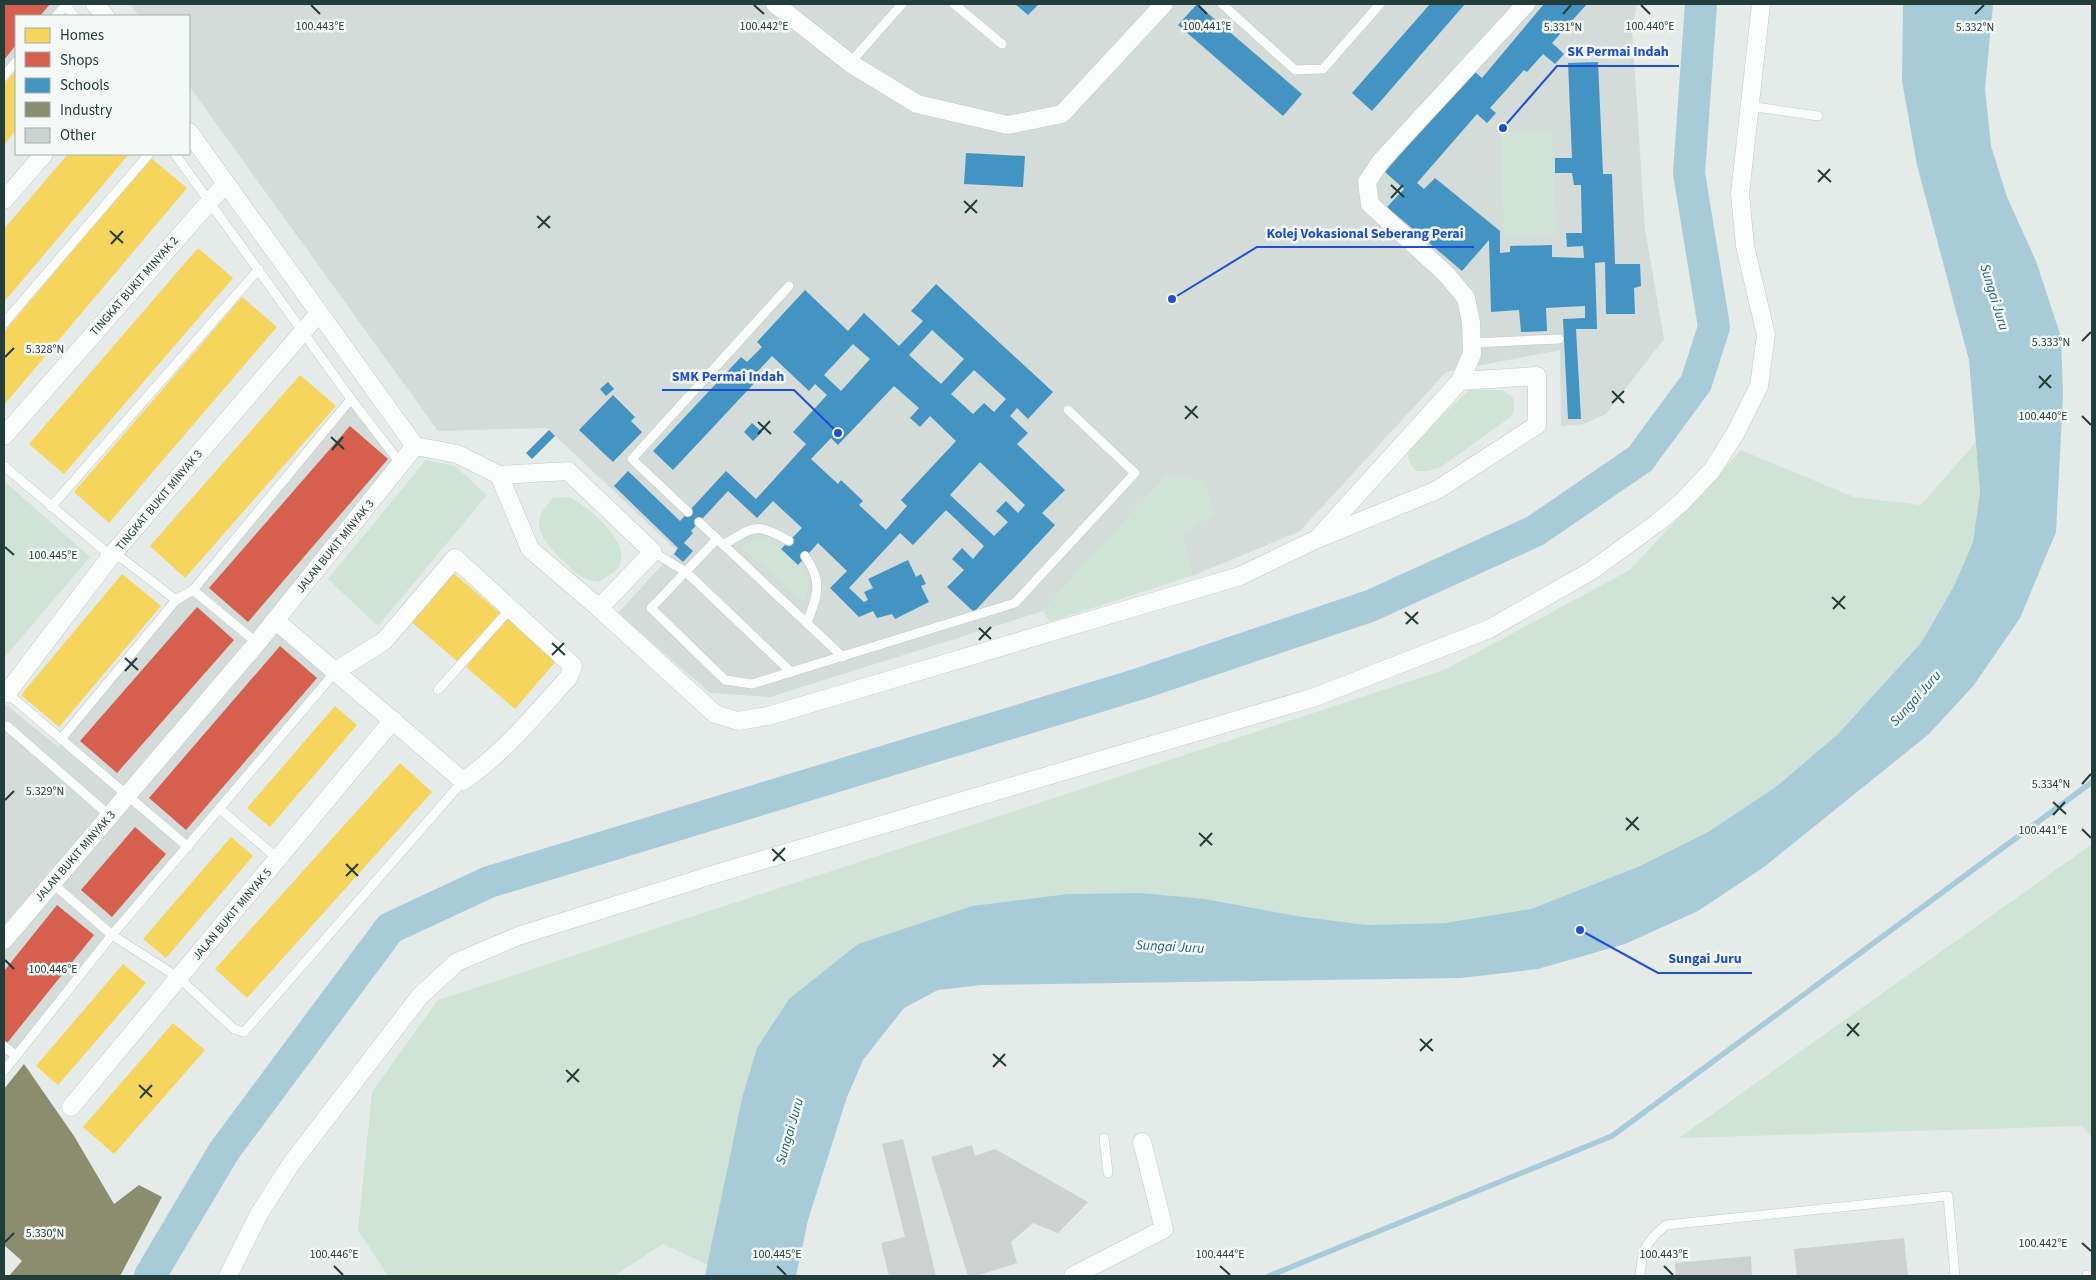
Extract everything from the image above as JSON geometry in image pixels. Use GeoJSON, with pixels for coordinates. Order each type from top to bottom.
{"type":"FeatureCollection","features":[{"type":"Feature","properties":{"kind":"street"},"geometry":{"type":"LineString","coordinates":[[95,4],[104,15]]}},
{"type":"Feature","properties":{"kind":"street"},"geometry":{"type":"LineString","coordinates":[[775,4],[850,63],[917,104],[1008,125],[1062,114],[1164,4]]}},
{"type":"Feature","properties":{"kind":"street"},"geometry":{"type":"LineString","coordinates":[[1317,539],[1460,381],[1472,354],[1471,322],[1466,298],[1447,275],[1370,204],[1367,182],[1381,161],[1526,4]]}},
{"type":"Feature","properties":{"kind":"street"},"geometry":{"type":"LineString","coordinates":[[228,1276],[259,1214],[291,1164],[420,996],[457,962],[518,936],[705,877],[1315,697],[1489,629],[1591,572],[1657,523],[1681,503],[1712,470],[1735,434],[1759,386],[1766,335],[1745,246],[1740,194],[1761,4]]}},
{"type":"Feature","properties":{"kind":"street"},"geometry":{"type":"LineString","coordinates":[[190,133],[415,446],[457,454],[499,474],[568,471],[653,552],[600,608]]}},
{"type":"Feature","properties":{"kind":"street"},"geometry":{"type":"LineString","coordinates":[[4,200],[43,155]]}},
{"type":"Feature","properties":{"kind":"street","name":"TINGKAT BUKIT MINYAK 2"},"geometry":{"type":"LineString","coordinates":[[4,436],[226,183]]}},
{"type":"Feature","properties":{"kind":"street","name":"TINGKAT BUKIT MINYAK 3"},"geometry":{"type":"LineString","coordinates":[[7,692],[111,556],[319,313]]}},
{"type":"Feature","properties":{"kind":"street"},"geometry":{"type":"LineString","coordinates":[[499,474],[530,550],[600,608],[715,714],[738,721],[778,713],[1240,576],[1317,539],[1437,490],[1537,425],[1536,376],[1460,381]]}},
{"type":"Feature","properties":{"kind":"street","name":"JALAN BUKIT MINYAK 3"},"geometry":{"type":"LineString","coordinates":[[4,940],[257,643],[415,446]]}},
{"type":"Feature","properties":{"kind":"street"},"geometry":{"type":"LineString","coordinates":[[275,620],[463,780],[483,767],[503,748],[569,677],[574,666],[455,558],[451,560],[384,641],[336,671]]}},
{"type":"Feature","properties":{"kind":"street","name":"JALAN BUKIT MINYAK 5"},"geometry":{"type":"LineString","coordinates":[[72,1107],[393,720]]}},
{"type":"Feature","properties":{"kind":"street"},"geometry":{"type":"LineString","coordinates":[[1073,1276],[1164,1229],[1142,1142]]}},
{"type":"Feature","properties":{"kind":"lane"},"geometry":{"type":"LineString","coordinates":[[57,15],[65,4],[73,15]]}},
{"type":"Feature","properties":{"kind":"lane"},"geometry":{"type":"LineString","coordinates":[[850,63],[902,4]]}},
{"type":"Feature","properties":{"kind":"lane"},"geometry":{"type":"LineString","coordinates":[[954,4],[1002,44]]}},
{"type":"Feature","properties":{"kind":"lane"},"geometry":{"type":"LineString","coordinates":[[1222,4],[1295,70],[1323,69],[1380,4]]}},
{"type":"Feature","properties":{"kind":"lane"},"geometry":{"type":"LineString","coordinates":[[4,76],[15,63]]}},
{"type":"Feature","properties":{"kind":"lane"},"geometry":{"type":"LineString","coordinates":[[1749,106],[1818,116]]}},
{"type":"Feature","properties":{"kind":"lane"},"geometry":{"type":"LineString","coordinates":[[4,323],[148,155]]}},
{"type":"Feature","properties":{"kind":"lane"},"geometry":{"type":"LineString","coordinates":[[176,155],[210,200],[351,400],[401,464]]}},
{"type":"Feature","properties":{"kind":"lane"},"geometry":{"type":"LineString","coordinates":[[51,507],[259,269]]}},
{"type":"Feature","properties":{"kind":"lane"},"geometry":{"type":"LineString","coordinates":[[688,512],[632,459],[789,286]]}},
{"type":"Feature","properties":{"kind":"lane"},"geometry":{"type":"LineString","coordinates":[[1472,343],[1559,340]]}},
{"type":"Feature","properties":{"kind":"lane"},"geometry":{"type":"LineString","coordinates":[[61,739],[176,600],[193,590],[351,400]]}},
{"type":"Feature","properties":{"kind":"lane"},"geometry":{"type":"LineString","coordinates":[[789,541],[768,528],[751,529],[720,542],[650,608],[725,680],[752,684],[1014,603],[1135,473],[1068,410]]}},
{"type":"Feature","properties":{"kind":"lane"},"geometry":{"type":"LineString","coordinates":[[4,466],[111,556],[123,559],[176,600]]}},
{"type":"Feature","properties":{"kind":"lane"},"geometry":{"type":"LineString","coordinates":[[699,522],[843,657]]}},
{"type":"Feature","properties":{"kind":"lane"},"geometry":{"type":"LineString","coordinates":[[653,552],[686,572],[791,672]]}},
{"type":"Feature","properties":{"kind":"lane"},"geometry":{"type":"LineString","coordinates":[[806,556],[816,572],[817,596],[807,623]]}},
{"type":"Feature","properties":{"kind":"lane"},"geometry":{"type":"LineString","coordinates":[[193,590],[257,643]]}},
{"type":"Feature","properties":{"kind":"lane"},"geometry":{"type":"LineString","coordinates":[[438,690],[510,609]]}},
{"type":"Feature","properties":{"kind":"lane"},"geometry":{"type":"LineString","coordinates":[[4,1071],[112,935],[336,671]]}},
{"type":"Feature","properties":{"kind":"lane"},"geometry":{"type":"LineString","coordinates":[[7,692],[188,847]]}},
{"type":"Feature","properties":{"kind":"lane"},"geometry":{"type":"LineString","coordinates":[[7,726],[110,816]]}},
{"type":"Feature","properties":{"kind":"lane"},"geometry":{"type":"LineString","coordinates":[[52,883],[112,935],[179,978],[234,1029],[244,1032],[463,780]]}},
{"type":"Feature","properties":{"kind":"lane"},"geometry":{"type":"LineString","coordinates":[[220,809],[278,859]]}},
{"type":"Feature","properties":{"kind":"lane"},"geometry":{"type":"LineString","coordinates":[[4,1046],[16,1056]]}},
{"type":"Feature","properties":{"kind":"lane"},"geometry":{"type":"LineString","coordinates":[[1104,1138],[1108,1173]]}},
{"type":"Feature","properties":{"kind":"lane"},"geometry":{"type":"LineString","coordinates":[[1640,1276],[1641,1258],[1650,1239],[1666,1225],[1948,1196],[1955,1276]]}},
{"type":"Feature","properties":{"kind":"shaded area"},"geometry":{"type":"Polygon","coordinates":[[[4,4],[69,4],[59,15],[15,15],[15,65],[4,79],[4,4]]]}},
{"type":"Feature","properties":{"kind":"shaded area"},"geometry":{"type":"Polygon","coordinates":[[[130,4],[1637,4],[1632,29],[1645,229],[1664,339],[1606,414],[1584,424],[1561,426],[1560,350],[1446,372],[1300,531],[1192,576],[1167,475],[1043,611],[770,697],[710,693],[618,613],[676,550],[547,428],[438,431],[190,87],[190,15],[138,15],[130,4]]]}},
{"type":"Feature","properties":{"kind":"shaded area"},"geometry":{"type":"Polygon","coordinates":[[[351,399],[401,464],[275,620],[336,671],[4,1062],[4,703],[58,747],[351,399]]]}},
{"type":"Feature","properties":{"kind":"green space"},"geometry":{"type":"Polygon","coordinates":[[[1552,130],[1556,234],[1504,236],[1501,132],[1552,130]]]}},
{"type":"Feature","properties":{"kind":"green space"},"geometry":{"type":"Polygon","coordinates":[[[1469,390],[1503,390],[1513,398],[1514,409],[1511,417],[1441,467],[1428,471],[1416,471],[1409,460],[1410,446],[1469,390]]]}},
{"type":"Feature","properties":{"kind":"green space"},"geometry":{"type":"Polygon","coordinates":[[[1976,442],[1980,492],[1973,542],[1954,586],[1921,643],[1838,734],[1777,787],[1708,832],[1640,866],[1531,909],[1443,923],[1366,925],[1297,916],[1206,900],[1140,893],[1067,894],[972,906],[858,944],[742,1098],[708,1265],[663,1244],[614,1276],[388,1276],[358,1230],[372,1092],[438,1000],[1444,670],[1630,570],[1741,450],[1854,497],[1921,505],[1976,442]]]}},
{"type":"Feature","properties":{"kind":"green space"},"geometry":{"type":"Polygon","coordinates":[[[426,460],[455,466],[487,495],[378,626],[328,579],[426,460]]]}},
{"type":"Feature","properties":{"kind":"green space"},"geometry":{"type":"Polygon","coordinates":[[[1167,475],[1204,481],[1214,514],[1182,535],[1192,576],[1049,622],[1043,611],[1167,475]]]}},
{"type":"Feature","properties":{"kind":"green space"},"geometry":{"type":"Polygon","coordinates":[[[4,481],[90,557],[4,658],[4,481]]]}},
{"type":"Feature","properties":{"kind":"green space"},"geometry":{"type":"Polygon","coordinates":[[[569,497],[595,515],[618,542],[621,552],[620,565],[599,582],[584,578],[572,569],[550,546],[540,531],[540,517],[553,498],[569,497]]]}},
{"type":"Feature","properties":{"kind":"green space"},"geometry":{"type":"Polygon","coordinates":[[[762,537],[791,554],[805,571],[808,591],[803,602],[742,547],[745,543],[762,537]]]}},
{"type":"Feature","properties":{"kind":"green space"},"geometry":{"type":"Polygon","coordinates":[[[2092,844],[2092,1138],[2082,1126],[1679,1138],[2092,844]]]}},
{"type":"Feature","properties":{"kind":"water"},"geometry":{"type":"Polygon","coordinates":[[[1903,4],[1993,4],[1985,89],[1991,146],[2007,197],[2036,261],[2061,337],[2063,395],[2056,532],[2020,618],[1974,685],[1929,734],[1764,867],[1698,911],[1625,944],[1538,969],[1460,978],[982,985],[938,990],[904,1008],[863,1060],[847,1097],[808,1220],[796,1276],[705,1276],[742,1098],[757,1048],[789,999],[858,944],[972,906],[1067,894],[1140,893],[1205,899],[1297,916],[1366,925],[1444,923],[1531,909],[1640,866],[1708,832],[1776,787],[1838,734],[1921,643],[1954,586],[1973,542],[1980,492],[1969,360],[1917,165],[1902,81],[1903,4]]]}},
{"type":"Feature","properties":{"kind":"building: Homes"},"geometry":{"type":"Polygon","coordinates":[[[15,71],[15,131],[4,145],[4,84],[15,71]]]}},
{"type":"Feature","properties":{"kind":"building: Homes"},"geometry":{"type":"Polygon","coordinates":[[[67,155],[128,155],[4,302],[4,229],[67,155]]]}},
{"type":"Feature","properties":{"kind":"building: Homes"},"geometry":{"type":"Polygon","coordinates":[[[151,158],[187,188],[4,405],[4,332],[151,158]]]}},
{"type":"Feature","properties":{"kind":"building: Homes"},"geometry":{"type":"Polygon","coordinates":[[[198,248],[233,278],[64,474],[29,444],[198,248]]]}},
{"type":"Feature","properties":{"kind":"building: Homes"},"geometry":{"type":"Polygon","coordinates":[[[242,297],[277,327],[109,523],[74,492],[242,297]]]}},
{"type":"Feature","properties":{"kind":"building: Homes"},"geometry":{"type":"Polygon","coordinates":[[[300,375],[336,406],[185,578],[150,546],[300,375]]]}},
{"type":"Feature","properties":{"kind":"building: Homes"},"geometry":{"type":"Polygon","coordinates":[[[450,570],[500,613],[458,662],[408,619],[450,570]]]}},
{"type":"Feature","properties":{"kind":"building: Homes"},"geometry":{"type":"Polygon","coordinates":[[[122,574],[161,606],[59,727],[21,695],[122,574]]]}},
{"type":"Feature","properties":{"kind":"building: Homes"},"geometry":{"type":"Polygon","coordinates":[[[507,618],[557,660],[515,709],[466,667],[507,618]]]}},
{"type":"Feature","properties":{"kind":"building: Homes"},"geometry":{"type":"Polygon","coordinates":[[[335,706],[357,725],[270,827],[247,808],[335,706]]]}},
{"type":"Feature","properties":{"kind":"building: Homes"},"geometry":{"type":"Polygon","coordinates":[[[400,763],[432,792],[247,998],[215,969],[400,763]]]}},
{"type":"Feature","properties":{"kind":"building: Homes"},"geometry":{"type":"Polygon","coordinates":[[[231,837],[253,856],[166,958],[143,939],[231,837]]]}},
{"type":"Feature","properties":{"kind":"building: Homes"},"geometry":{"type":"Polygon","coordinates":[[[123,964],[146,983],[58,1085],[36,1066],[123,964]]]}},
{"type":"Feature","properties":{"kind":"building: Homes"},"geometry":{"type":"Polygon","coordinates":[[[173,1023],[205,1050],[114,1154],[83,1127],[173,1023]]]}},
{"type":"Feature","properties":{"kind":"building: Shops"},"geometry":{"type":"Polygon","coordinates":[[[4,4],[50,4],[41,15],[15,15],[15,46],[4,60],[4,4]]]}},
{"type":"Feature","properties":{"kind":"building: Shops"},"geometry":{"type":"Polygon","coordinates":[[[350,426],[388,459],[248,622],[209,588],[350,426]]]}},
{"type":"Feature","properties":{"kind":"building: Shops"},"geometry":{"type":"Polygon","coordinates":[[[197,607],[234,640],[117,773],[80,741],[197,607]]]}},
{"type":"Feature","properties":{"kind":"building: Shops"},"geometry":{"type":"Polygon","coordinates":[[[280,646],[317,678],[186,830],[149,798],[280,646]]]}},
{"type":"Feature","properties":{"kind":"building: Shops"},"geometry":{"type":"Polygon","coordinates":[[[135,827],[166,854],[112,917],[81,890],[135,827]]]}},
{"type":"Feature","properties":{"kind":"building: Shops"},"geometry":{"type":"Polygon","coordinates":[[[57,905],[94,935],[7,1043],[4,1041],[4,971],[57,905]]]}},
{"type":"Feature","properties":{"kind":"building: Schools"},"geometry":{"type":"Polygon","coordinates":[[[1015,4],[1039,4],[1028,15],[1015,4]]]}},
{"type":"Feature","properties":{"kind":"building: Schools"},"geometry":{"type":"Polygon","coordinates":[[[1197,4],[1302,94],[1283,116],[1178,25],[1197,4]]]}},
{"type":"Feature","properties":{"kind":"building: Schools"},"geometry":{"type":"Polygon","coordinates":[[[1430,4],[1465,4],[1372,111],[1352,93],[1430,4]]]}},
{"type":"Feature","properties":{"kind":"building: Schools"},"geometry":{"type":"Polygon","coordinates":[[[1544,4],[1587,4],[1552,43],[1564,54],[1555,64],[1543,54],[1527,72],[1524,70],[1490,108],[1496,113],[1487,123],[1477,114],[1417,183],[1424,189],[1435,178],[1500,231],[1500,253],[1510,252],[1510,246],[1552,245],[1552,257],[1584,258],[1583,246],[1567,247],[1566,233],[1582,233],[1581,185],[1574,185],[1572,173],[1555,173],[1555,158],[1572,158],[1568,63],[1598,62],[1603,174],[1612,174],[1615,264],[1640,264],[1641,286],[1634,288],[1635,314],[1606,314],[1605,262],[1595,263],[1597,329],[1576,329],[1581,419],[1568,419],[1563,319],[1585,318],[1585,306],[1546,308],[1547,331],[1521,332],[1519,310],[1491,312],[1489,240],[1462,271],[1387,207],[1404,189],[1385,172],[1473,70],[1482,78],[1544,4]]]}},
{"type":"Feature","properties":{"kind":"building: Schools"},"geometry":{"type":"Polygon","coordinates":[[[966,153],[1025,156],[1023,187],[964,184],[966,153]]]}},
{"type":"Feature","properties":{"kind":"building: Schools"},"geometry":{"type":"Polygon","coordinates":[[[936,284],[1053,392],[1028,419],[1017,408],[1010,416],[1028,433],[1017,444],[1065,490],[1042,513],[1055,525],[974,612],[947,587],[964,570],[952,559],[962,548],[973,559],[984,546],[946,510],[913,545],[900,533],[849,588],[864,602],[868,600],[864,592],[873,588],[868,579],[908,560],[916,577],[921,574],[926,584],[921,586],[929,602],[895,619],[892,614],[877,618],[873,611],[859,617],[830,588],[847,571],[818,543],[798,565],[781,549],[802,528],[773,501],[757,518],[728,491],[691,531],[693,533],[684,543],[693,551],[683,562],[674,554],[678,548],[614,486],[628,471],[680,521],[726,471],[756,499],[806,444],[793,432],[827,395],[815,384],[809,391],[772,356],[757,372],[761,376],[673,470],[653,451],[741,357],[747,362],[762,347],[757,342],[805,290],[848,331],[864,313],[899,346],[923,321],[911,311],[936,284]],[[932,330],[909,355],[941,384],[964,359],[932,330]],[[853,344],[824,375],[841,391],[870,359],[853,344]],[[974,370],[951,394],[973,414],[984,403],[994,412],[1006,399],[974,370]],[[894,386],[838,445],[831,438],[811,459],[838,484],[841,480],[863,501],[859,505],[886,530],[907,506],[901,500],[956,441],[930,416],[920,427],[910,418],[919,408],[894,386]],[[980,462],[950,495],[994,536],[1008,522],[996,511],[1006,501],[1018,513],[1025,505],[980,462]]]}},
{"type":"Feature","properties":{"kind":"building: Schools"},"geometry":{"type":"Polygon","coordinates":[[[608,382],[614,389],[606,396],[600,389],[608,382]]]}},
{"type":"Feature","properties":{"kind":"building: Schools"},"geometry":{"type":"Polygon","coordinates":[[[613,395],[635,417],[631,421],[642,432],[613,462],[579,430],[613,395]]]}},
{"type":"Feature","properties":{"kind":"building: Schools"},"geometry":{"type":"Polygon","coordinates":[[[752,423],[762,432],[753,441],[744,432],[752,423]]]}},
{"type":"Feature","properties":{"kind":"building: Schools"},"geometry":{"type":"Polygon","coordinates":[[[549,430],[555,436],[532,459],[526,453],[549,430]]]}},
{"type":"Feature","properties":{"kind":"building: Industry"},"geometry":{"type":"Polygon","coordinates":[[[24,1064],[74,1136],[114,1204],[139,1185],[162,1197],[120,1276],[9,1276],[22,1261],[4,1245],[4,1089],[24,1064]]]}},
{"type":"Feature","properties":{"kind":"building: Other"},"geometry":{"type":"Polygon","coordinates":[[[903,1139],[936,1276],[889,1276],[881,1243],[905,1237],[882,1144],[903,1139]]]}},
{"type":"Feature","properties":{"kind":"building: Other"},"geometry":{"type":"Polygon","coordinates":[[[972,1145],[975,1156],[995,1149],[1088,1202],[1058,1233],[1033,1223],[1011,1242],[1017,1263],[976,1276],[968,1276],[931,1157],[972,1145]]]}},
{"type":"Feature","properties":{"kind":"building: Other"},"geometry":{"type":"Polygon","coordinates":[[[1904,1238],[1908,1276],[1797,1276],[1794,1249],[1904,1238]]]}},
{"type":"Feature","properties":{"kind":"building: Other"},"geometry":{"type":"Polygon","coordinates":[[[1751,1256],[1752,1276],[1676,1276],[1675,1263],[1751,1256]]]}},
{"type":"Feature","properties":{"kind":"waterway"},"geometry":{"type":"LineString","coordinates":[[150,1276],[224,1151],[390,928],[489,882],[1139,684],[1370,606],[1535,531],[1640,459],[1696,383],[1714,327],[1689,173],[1701,4]]}},
{"type":"Feature","properties":{"kind":"waterway"},"geometry":{"type":"LineString","coordinates":[[1269,1276],[1612,1136],[2092,782]]}},
{"type":"Feature","properties":{"kind":"place","name":"SK Permai Indah"},"geometry":{"type":"Point","coordinates":[1503,128]}},
{"type":"Feature","properties":{"kind":"place","name":"Kolej Vokasional Seberang Perai"},"geometry":{"type":"Point","coordinates":[1172,299]}},
{"type":"Feature","properties":{"kind":"place","name":"SMK Permai Indah"},"geometry":{"type":"Point","coordinates":[838,433]}},
{"type":"Feature","properties":{"kind":"place","name":"Sungai Juru"},"geometry":{"type":"Point","coordinates":[1580,930]}}]}
